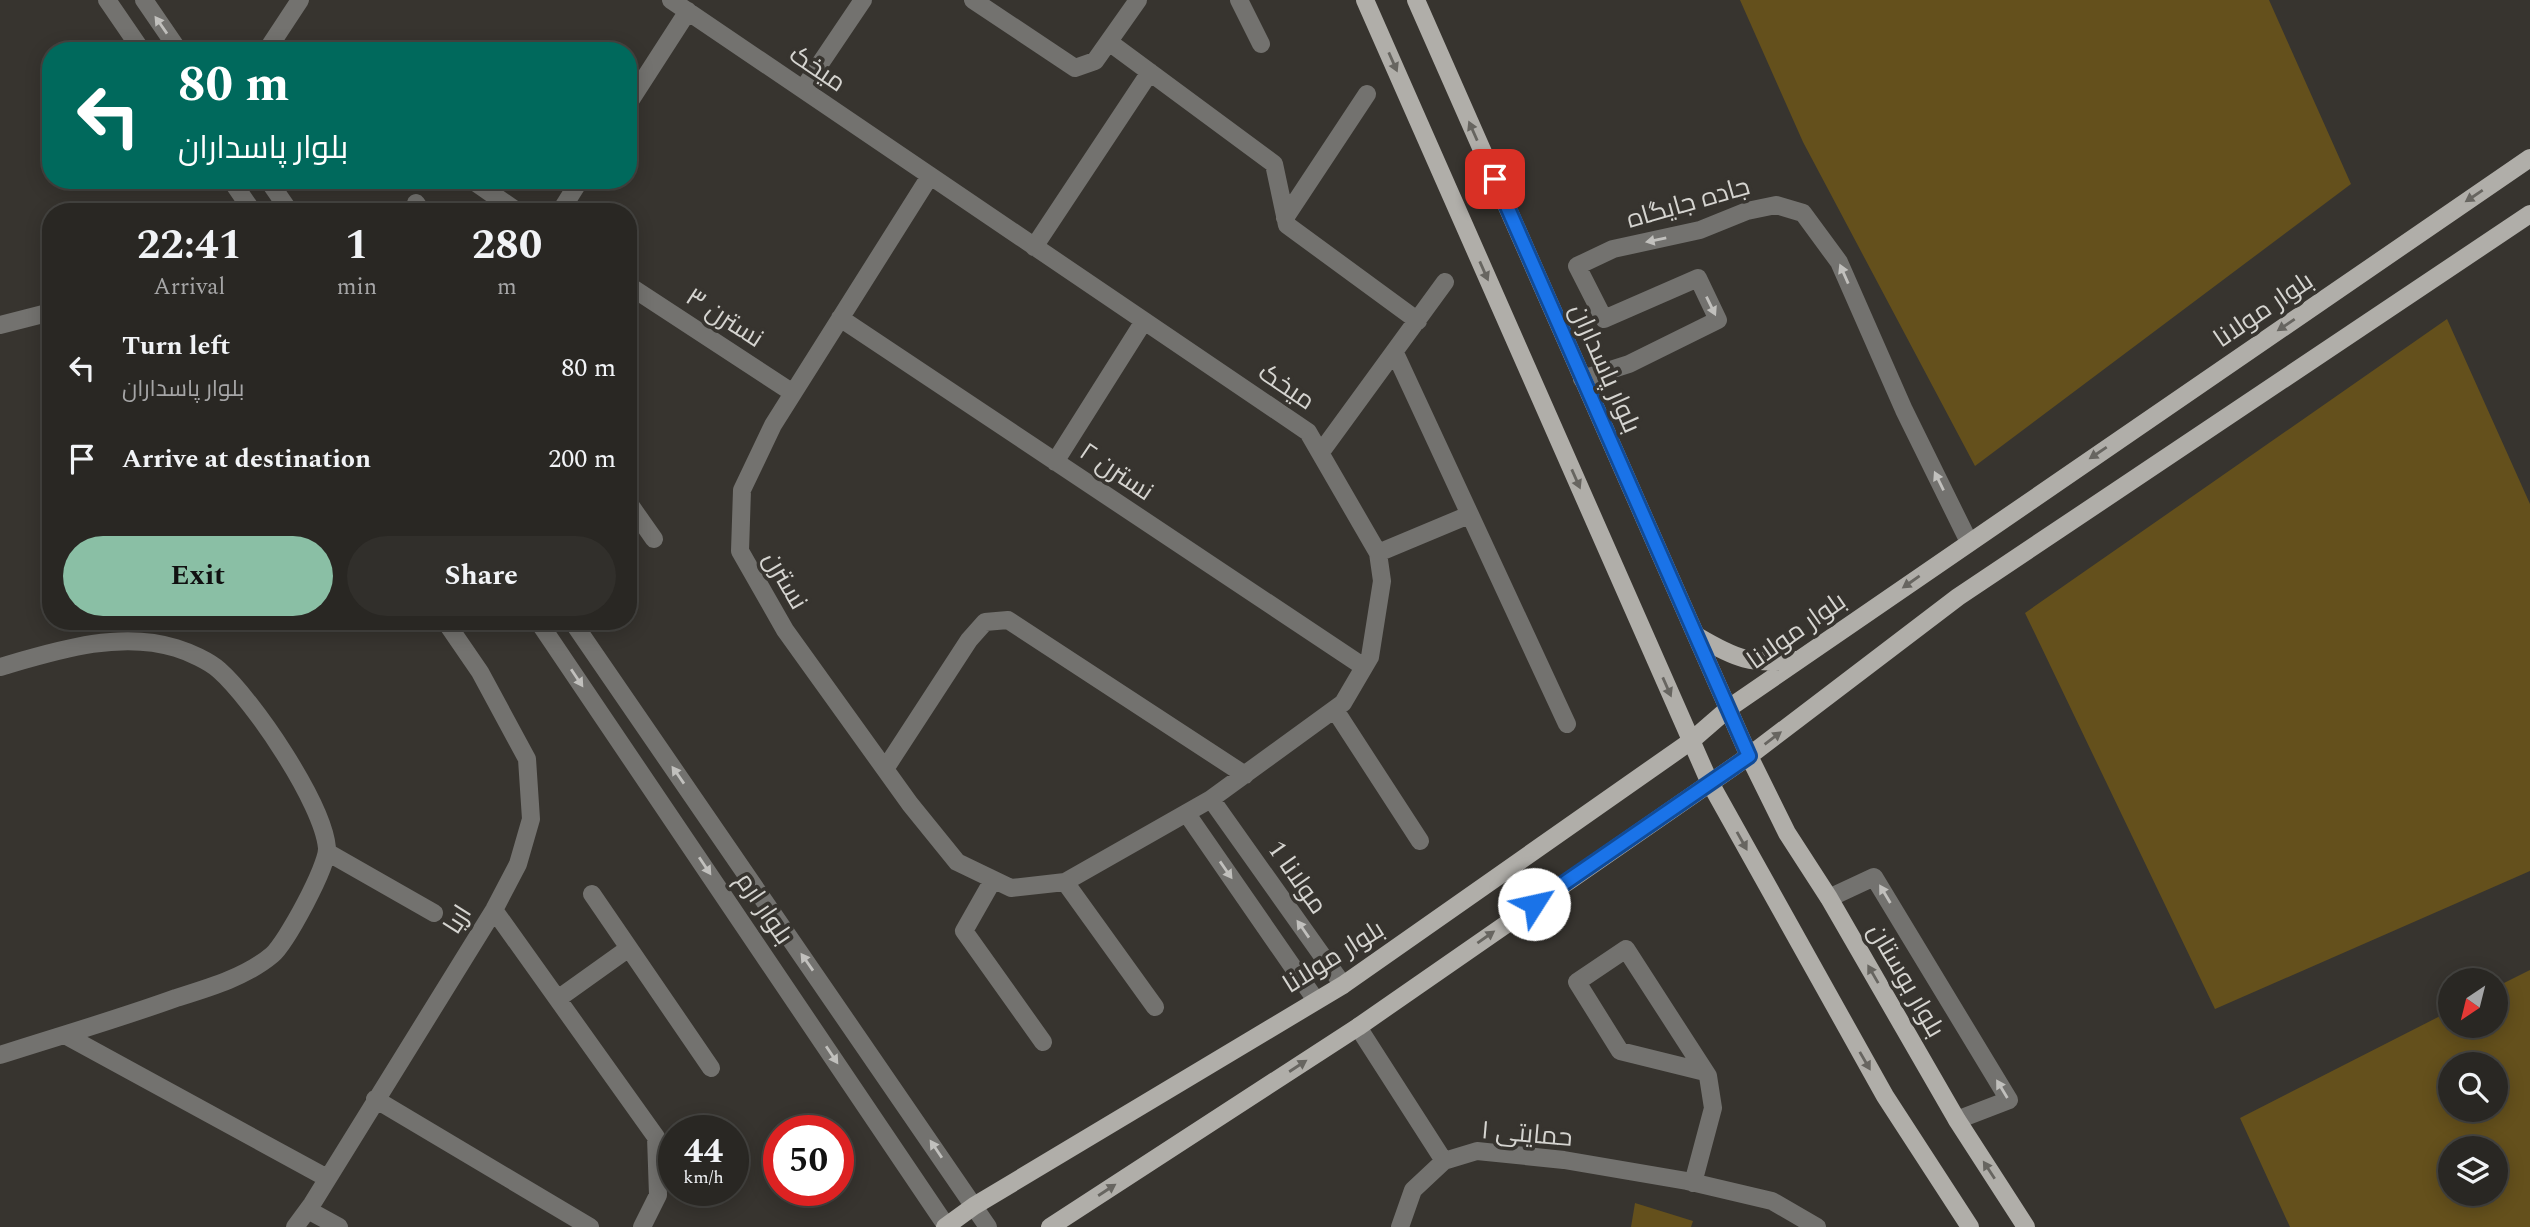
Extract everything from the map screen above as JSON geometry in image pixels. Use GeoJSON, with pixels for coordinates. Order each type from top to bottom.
{"type":"FeatureCollection","features":[{"type":"Feature","properties":{"kind":"main road"},"geometry":{"type":"LineString","coordinates":[[1365,0],[1709,781],[1885,1096],[1970,1227]]}},
{"type":"Feature","properties":{"kind":"main road","name":"بلوار پاسداران"},"geometry":{"type":"LineString","coordinates":[[1416,0],[1749,756]]}},
{"type":"Feature","properties":{"kind":"main road","name":"بلوار مولانا"},"geometry":{"type":"LineString","coordinates":[[946,1227],[974,1206],[1315,999],[1343,985],[1691,741],[1729,708],[2530,158]]}},
{"type":"Feature","properties":{"kind":"main road"},"geometry":{"type":"LineString","coordinates":[[1050,1227],[1358,1027],[1709,781],[1749,756],[1958,597],[2530,214]]}},
{"type":"Feature","properties":{"kind":"main road"},"geometry":{"type":"LineString","coordinates":[[1697,636],[1739,658],[1762,664],[1799,660]]}},
{"type":"Feature","properties":{"kind":"main road","name":"بلوار بوستان"},"geometry":{"type":"LineString","coordinates":[[1749,756],[1787,832],[1829,898],[1957,1120],[2026,1227]]}},
{"type":"Feature","properties":{"kind":"street"},"geometry":{"type":"LineString","coordinates":[[107,0],[136,42]]}},
{"type":"Feature","properties":{"kind":"street"},"geometry":{"type":"LineString","coordinates":[[144,0],[173,42]]}},
{"type":"Feature","properties":{"kind":"street"},"geometry":{"type":"LineString","coordinates":[[275,42],[300,0]]}},
{"type":"Feature","properties":{"kind":"street","name":"میخک"},"geometry":{"type":"LineString","coordinates":[[671,0],[1308,432],[1378,553],[1382,581],[1370,657],[1343,703],[1211,799],[1065,882],[1011,888]]}},
{"type":"Feature","properties":{"kind":"street"},"geometry":{"type":"LineString","coordinates":[[803,89],[863,0]]}},
{"type":"Feature","properties":{"kind":"street"},"geometry":{"type":"LineString","coordinates":[[973,0],[1075,68],[1095,61],[1138,0]]}},
{"type":"Feature","properties":{"kind":"street"},"geometry":{"type":"LineString","coordinates":[[1239,0],[1261,44]]}},
{"type":"Feature","properties":{"kind":"street"},"geometry":{"type":"LineString","coordinates":[[637,90],[688,11]]}},
{"type":"Feature","properties":{"kind":"street"},"geometry":{"type":"LineString","coordinates":[[1109,42],[1274,164],[1287,225],[1418,321]]}},
{"type":"Feature","properties":{"kind":"street"},"geometry":{"type":"LineString","coordinates":[[1034,247],[1150,72]]}},
{"type":"Feature","properties":{"kind":"street"},"geometry":{"type":"LineString","coordinates":[[1285,218],[1367,94]]}},
{"type":"Feature","properties":{"kind":"street","name":"نسترن"},"geometry":{"type":"LineString","coordinates":[[930,176],[773,425],[742,491],[740,551],[785,630],[885,769],[957,862],[1011,888]]}},
{"type":"Feature","properties":{"kind":"street"},"geometry":{"type":"LineString","coordinates":[[485,189],[505,203]]}},
{"type":"Feature","properties":{"kind":"street","name":"جاده جایگاه"},"geometry":{"type":"LineString","coordinates":[[1582,379],[1629,364],[1718,320],[1698,278],[1604,318],[1577,266],[1613,249],[1700,230],[1747,211],[1776,205],[1802,213],[1839,262],[1904,410],[1969,542]]}},
{"type":"Feature","properties":{"kind":"street"},"geometry":{"type":"LineString","coordinates":[[1321,452],[1446,282]]}},
{"type":"Feature","properties":{"kind":"street","name":"نسترن ۳"},"geometry":{"type":"LineString","coordinates":[[637,291],[793,393]]}},
{"type":"Feature","properties":{"kind":"street"},"geometry":{"type":"LineString","coordinates":[[0,325],[42,314]]}},
{"type":"Feature","properties":{"kind":"street","name":"نسترن ۲"},"geometry":{"type":"LineString","coordinates":[[840,318],[1364,667]]}},
{"type":"Feature","properties":{"kind":"street"},"geometry":{"type":"LineString","coordinates":[[1055,462],[1144,321]]}},
{"type":"Feature","properties":{"kind":"street"},"geometry":{"type":"LineString","coordinates":[[1395,354],[1567,724]]}},
{"type":"Feature","properties":{"kind":"street"},"geometry":{"type":"LineString","coordinates":[[1378,553],[1469,514]]}},
{"type":"Feature","properties":{"kind":"street"},"geometry":{"type":"LineString","coordinates":[[637,515],[654,539]]}},
{"type":"Feature","properties":{"kind":"street"},"geometry":{"type":"LineString","coordinates":[[885,769],[969,640],[985,622],[1008,620],[1245,775]]}},
{"type":"Feature","properties":{"kind":"street","name":"اریا"},"geometry":{"type":"LineString","coordinates":[[295,1227],[494,910],[517,864],[531,819],[527,759],[480,672],[451,630]]}},
{"type":"Feature","properties":{"kind":"street","name":"بلوار ارم"},"geometry":{"type":"LineString","coordinates":[[544,630],[946,1227]]}},
{"type":"Feature","properties":{"kind":"street","name":"بلوار ارم"},"geometry":{"type":"LineString","coordinates":[[578,630],[988,1227]]}},
{"type":"Feature","properties":{"kind":"street"},"geometry":{"type":"LineString","coordinates":[[0,667],[70,647],[132,641],[176,648],[217,668],[244,697],[308,794],[323,824],[327,852],[307,902],[273,954],[224,982],[0,1055]]}},
{"type":"Feature","properties":{"kind":"street"},"geometry":{"type":"LineString","coordinates":[[1335,710],[1420,841]]}},
{"type":"Feature","properties":{"kind":"street","name":"مولانا 1"},"geometry":{"type":"LineString","coordinates":[[1211,799],[1343,985]]}},
{"type":"Feature","properties":{"kind":"street"},"geometry":{"type":"LineString","coordinates":[[1187,814],[1315,999]]}},
{"type":"Feature","properties":{"kind":"street"},"geometry":{"type":"LineString","coordinates":[[327,852],[434,913]]}},
{"type":"Feature","properties":{"kind":"street"},"geometry":{"type":"LineString","coordinates":[[1829,898],[1874,877],[2009,1100],[1957,1120]]}},
{"type":"Feature","properties":{"kind":"street"},"geometry":{"type":"LineString","coordinates":[[993,880],[964,931],[1043,1042]]}},
{"type":"Feature","properties":{"kind":"street"},"geometry":{"type":"LineString","coordinates":[[1065,882],[1155,1007]]}},
{"type":"Feature","properties":{"kind":"street"},"geometry":{"type":"LineString","coordinates":[[592,894],[711,1069]]}},
{"type":"Feature","properties":{"kind":"street"},"geometry":{"type":"LineString","coordinates":[[494,910],[656,1137],[657,1195],[642,1227]]}},
{"type":"Feature","properties":{"kind":"street"},"geometry":{"type":"LineString","coordinates":[[559,998],[629,948]]}},
{"type":"Feature","properties":{"kind":"street"},"geometry":{"type":"LineString","coordinates":[[1690,1182],[1713,1108],[1705,1072],[1626,948],[1577,982],[1619,1051],[1705,1072]]}},
{"type":"Feature","properties":{"kind":"street"},"geometry":{"type":"LineString","coordinates":[[1358,1027],[1444,1161]]}},
{"type":"Feature","properties":{"kind":"street"},"geometry":{"type":"LineString","coordinates":[[65,1034],[327,1178]]}},
{"type":"Feature","properties":{"kind":"street"},"geometry":{"type":"LineString","coordinates":[[375,1098],[590,1227]]}},
{"type":"Feature","properties":{"kind":"street","name":"حمایتی ۱"},"geometry":{"type":"LineString","coordinates":[[1400,1227],[1413,1190],[1444,1161],[1477,1151],[1564,1160],[1690,1182],[1772,1201],[1817,1227]]}},
{"type":"Feature","properties":{"kind":"street"},"geometry":{"type":"LineString","coordinates":[[308,1210],[339,1227]]}},
{"type":"Feature","properties":{"kind":"shaded area"},"geometry":{"type":"Polygon","coordinates":[[[1740,0],[2269,0],[2351,184],[1975,466],[1803,142],[1740,0]]]}},
{"type":"Feature","properties":{"kind":"shaded area"},"geometry":{"type":"Polygon","coordinates":[[[2447,319],[2530,504],[2530,871],[2215,1009],[2025,613],[2447,319]]]}},
{"type":"Feature","properties":{"kind":"shaded area"},"geometry":{"type":"Polygon","coordinates":[[[2530,970],[2530,1227],[2290,1227],[2240,1118],[2438,1017],[2438,1038],[2508,1038],[2508,981],[2530,970]]]}},
{"type":"Feature","properties":{"kind":"shaded area"},"geometry":{"type":"Polygon","coordinates":[[[1635,1203],[1693,1221],[1691,1227],[1631,1227],[1635,1203]]]}},
{"type":"Feature","properties":{"kind":"route"},"geometry":{"type":"LineString","coordinates":[[1495,179],[1749,756],[1534,904]]}}]}
